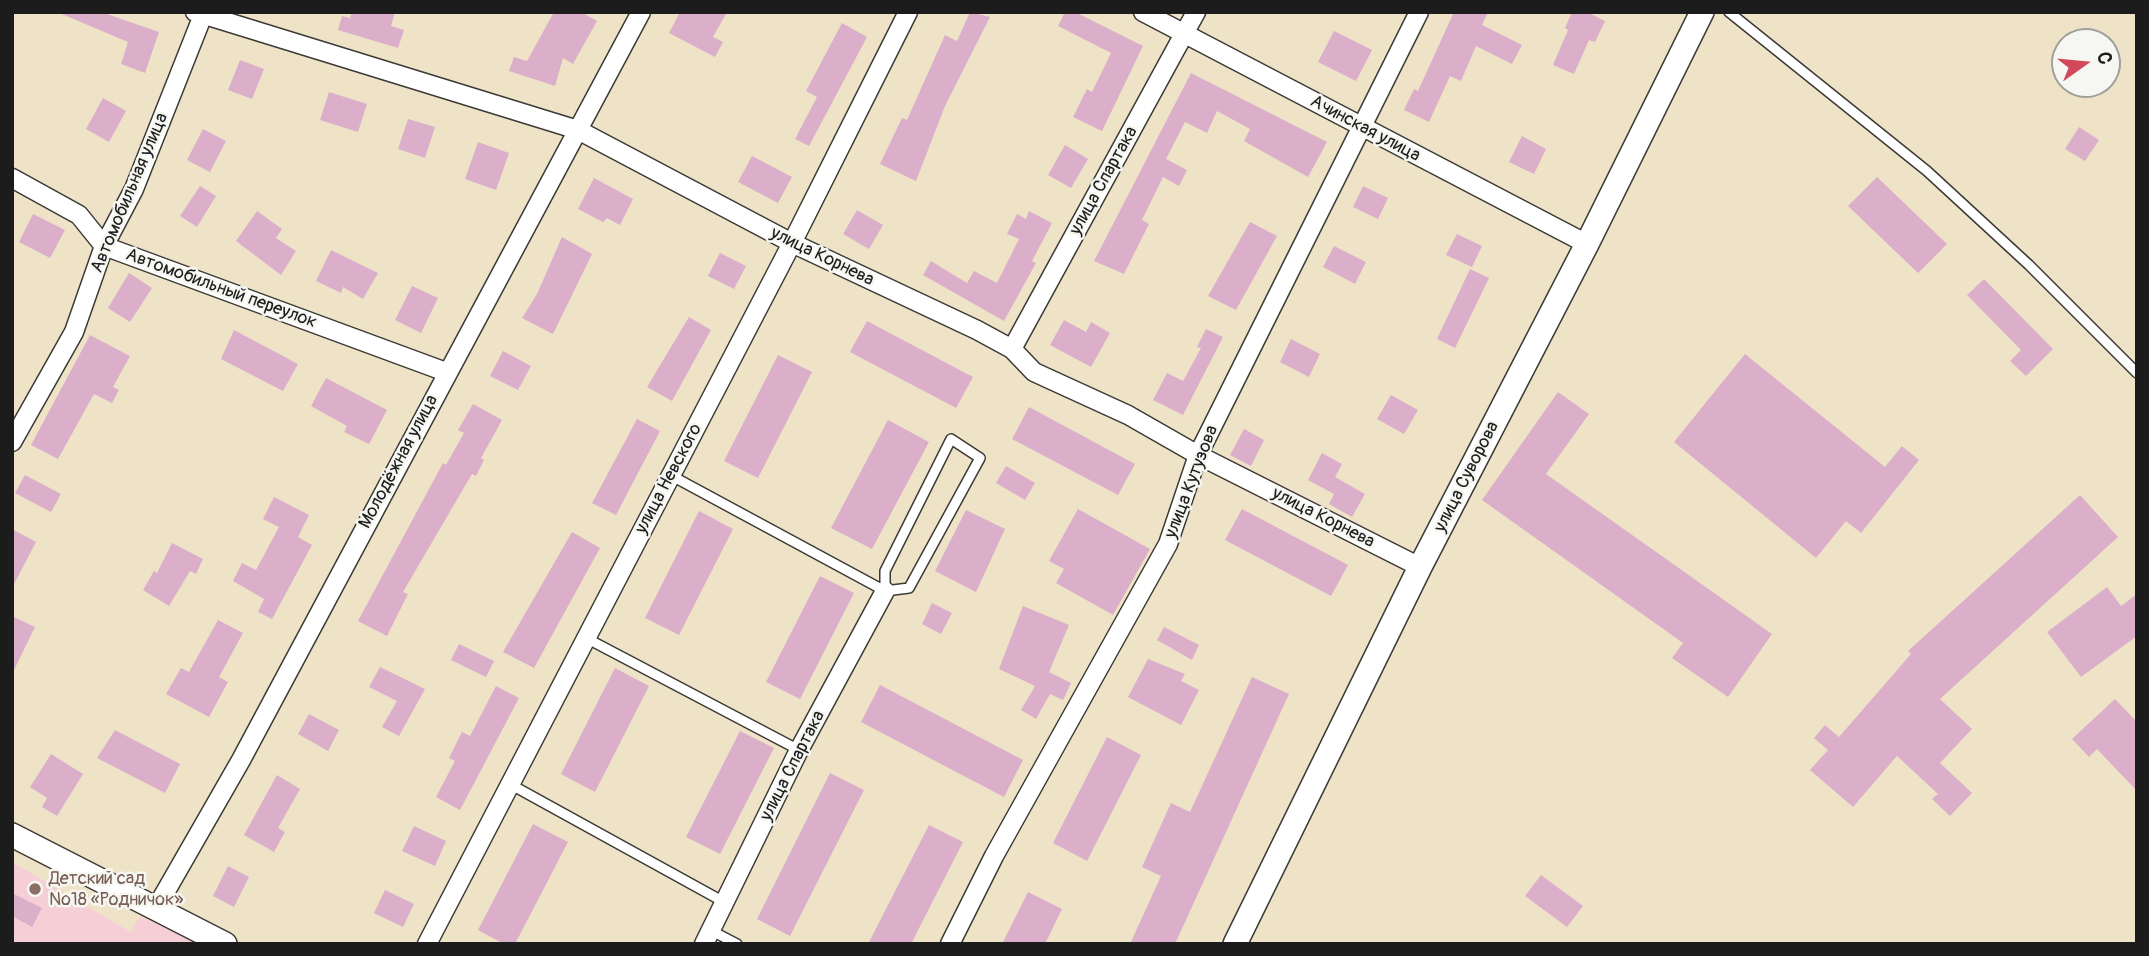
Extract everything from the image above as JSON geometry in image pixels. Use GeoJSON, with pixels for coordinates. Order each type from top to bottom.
{"type":"FeatureCollection","features":[{"type":"Feature","properties":{"kind":"street","name":"Молодёжная улица"},"geometry":{"type":"LineString","coordinates":[[155,910],[241,760],[446,372],[641,12]]}},
{"type":"Feature","properties":{"kind":"street","name":"улица Невского"},"geometry":{"type":"LineString","coordinates":[[427,944],[508,783],[672,476],[908,12]]}},
{"type":"Feature","properties":{"kind":"street","name":"Ачинская улица"},"geometry":{"type":"LineString","coordinates":[[1143,12],[1587,244]]}},
{"type":"Feature","properties":{"kind":"street","name":"улица Спартака"},"geometry":{"type":"LineString","coordinates":[[1012,349],[1196,12]]}},
{"type":"Feature","properties":{"kind":"street","name":"улица Кутузова"},"geometry":{"type":"LineString","coordinates":[[950,944],[994,856],[1168,544],[1198,455],[1419,12]]}},
{"type":"Feature","properties":{"kind":"street","name":"улица Суворова"},"geometry":{"type":"LineString","coordinates":[[1235,944],[1420,567],[1587,244],[1702,12]]}},
{"type":"Feature","properties":{"kind":"street","name":"улица Корнева"},"geometry":{"type":"LineString","coordinates":[[199,14],[578,130],[792,243],[1012,349],[1034,372],[1128,415],[1198,455],[1420,567]]}},
{"type":"Feature","properties":{"kind":"street","name":"Автомобильная улица"},"geometry":{"type":"LineString","coordinates":[[12,442],[74,332],[104,246],[134,189],[199,14]]}},
{"type":"Feature","properties":{"kind":"street","name":"Автомобильный переулок"},"geometry":{"type":"LineString","coordinates":[[12,178],[79,215],[104,246],[446,372]]}},
{"type":"Feature","properties":{"kind":"street","name":"улица Спартака"},"geometry":{"type":"LineString","coordinates":[[707,937],[799,751],[885,590]]}},
{"type":"Feature","properties":{"kind":"street"},"geometry":{"type":"LineString","coordinates":[[12,835],[225,944]]}},
{"type":"Feature","properties":{"kind":"lane"},"geometry":{"type":"LineString","coordinates":[[1729,12],[1927,171],[2029,265],[2137,373]]}},
{"type":"Feature","properties":{"kind":"lane"},"geometry":{"type":"LineString","coordinates":[[672,476],[885,590],[909,588],[980,458],[951,439],[885,570],[885,590]]}},
{"type":"Feature","properties":{"kind":"lane"},"geometry":{"type":"LineString","coordinates":[[584,638],[799,751]]}},
{"type":"Feature","properties":{"kind":"lane"},"geometry":{"type":"LineString","coordinates":[[508,783],[724,902]]}},
{"type":"Feature","properties":{"kind":"lane"},"geometry":{"type":"LineString","coordinates":[[707,937],[737,944]]}},
{"type":"Feature","properties":{"kind":"shaded area","name":"Детский сад №18 «Родничок»"},"geometry":{"type":"Polygon","coordinates":[[[12,862],[131,932],[140,916],[198,944],[12,944],[12,862]]]}},
{"type":"Feature","properties":{"kind":"building"},"geometry":{"type":"Polygon","coordinates":[[[57,12],[101,12],[159,32],[145,73],[121,64],[128,42],[57,12]]]}},
{"type":"Feature","properties":{"kind":"building"},"geometry":{"type":"Polygon","coordinates":[[[352,12],[395,12],[391,26],[404,30],[398,48],[338,30],[342,16],[350,18],[352,12]]]}},
{"type":"Feature","properties":{"kind":"building"},"geometry":{"type":"Polygon","coordinates":[[[554,12],[581,12],[597,21],[573,64],[563,58],[555,86],[509,71],[514,57],[527,61],[554,12]]]}},
{"type":"Feature","properties":{"kind":"building"},"geometry":{"type":"Polygon","coordinates":[[[680,12],[727,12],[713,37],[723,42],[715,57],[669,33],[680,12]]]}},
{"type":"Feature","properties":{"kind":"building"},"geometry":{"type":"Polygon","coordinates":[[[970,12],[990,17],[945,106],[916,181],[880,164],[902,118],[907,120],[945,35],[957,41],[970,12]]]}},
{"type":"Feature","properties":{"kind":"building"},"geometry":{"type":"Polygon","coordinates":[[[1065,12],[1075,12],[1143,46],[1102,131],[1073,117],[1087,89],[1092,92],[1111,53],[1058,26],[1065,12]]]}},
{"type":"Feature","properties":{"kind":"building"},"geometry":{"type":"Polygon","coordinates":[[[1454,12],[1488,12],[1482,25],[1522,45],[1512,64],[1476,46],[1461,81],[1450,76],[1429,122],[1404,110],[1414,89],[1418,91],[1454,12]]]}},
{"type":"Feature","properties":{"kind":"building"},"geometry":{"type":"Polygon","coordinates":[[[1572,12],[1587,12],[1605,21],[1595,42],[1589,40],[1574,74],[1553,65],[1568,30],[1565,28],[1572,12]]]}},
{"type":"Feature","properties":{"kind":"building"},"geometry":{"type":"Polygon","coordinates":[[[842,23],[867,37],[809,146],[795,139],[817,97],[806,91],[842,23]]]}},
{"type":"Feature","properties":{"kind":"building"},"geometry":{"type":"Polygon","coordinates":[[[1334,31],[1372,50],[1356,81],[1318,62],[1334,31]]]}},
{"type":"Feature","properties":{"kind":"building"},"geometry":{"type":"Polygon","coordinates":[[[240,60],[264,69],[252,99],[228,90],[240,60]]]}},
{"type":"Feature","properties":{"kind":"building"},"geometry":{"type":"Polygon","coordinates":[[[1191,73],[1327,142],[1308,177],[1244,141],[1250,129],[1217,111],[1207,133],[1185,122],[1166,159],[1187,170],[1179,186],[1163,177],[1142,220],[1149,224],[1124,274],[1094,261],[1191,73]]]}},
{"type":"Feature","properties":{"kind":"building"},"geometry":{"type":"Polygon","coordinates":[[[329,92],[367,104],[358,132],[320,120],[329,92]]]}},
{"type":"Feature","properties":{"kind":"building"},"geometry":{"type":"Polygon","coordinates":[[[103,98],[126,111],[109,142],[86,129],[103,98]]]}},
{"type":"Feature","properties":{"kind":"building"},"geometry":{"type":"Polygon","coordinates":[[[408,119],[435,127],[425,158],[398,149],[408,119]]]}},
{"type":"Feature","properties":{"kind":"building"},"geometry":{"type":"Polygon","coordinates":[[[2079,127],[2099,140],[2085,161],[2065,149],[2079,127]]]}},
{"type":"Feature","properties":{"kind":"building"},"geometry":{"type":"Polygon","coordinates":[[[203,129],[226,141],[210,172],[187,160],[203,129]]]}},
{"type":"Feature","properties":{"kind":"building"},"geometry":{"type":"Polygon","coordinates":[[[1522,136],[1546,149],[1534,174],[1509,162],[1522,136]]]}},
{"type":"Feature","properties":{"kind":"building"},"geometry":{"type":"Polygon","coordinates":[[[478,142],[509,153],[496,190],[465,179],[478,142]]]}},
{"type":"Feature","properties":{"kind":"building"},"geometry":{"type":"Polygon","coordinates":[[[1065,145],[1088,159],[1071,188],[1048,175],[1065,145]]]}},
{"type":"Feature","properties":{"kind":"building"},"geometry":{"type":"Polygon","coordinates":[[[752,156],[792,177],[778,203],[738,182],[752,156]]]}},
{"type":"Feature","properties":{"kind":"building"},"geometry":{"type":"Polygon","coordinates":[[[1877,177],[1947,244],[1918,273],[1848,206],[1877,177]]]}},
{"type":"Feature","properties":{"kind":"building"},"geometry":{"type":"Polygon","coordinates":[[[594,178],[633,199],[620,225],[607,218],[603,222],[578,209],[594,178]]]}},
{"type":"Feature","properties":{"kind":"building"},"geometry":{"type":"Polygon","coordinates":[[[200,186],[216,196],[197,227],[180,216],[200,186]]]}},
{"type":"Feature","properties":{"kind":"building"},"geometry":{"type":"Polygon","coordinates":[[[1363,186],[1388,198],[1378,219],[1353,207],[1363,186]]]}},
{"type":"Feature","properties":{"kind":"building"},"geometry":{"type":"Polygon","coordinates":[[[857,210],[883,225],[869,249],[843,234],[857,210]]]}},
{"type":"Feature","properties":{"kind":"building"},"geometry":{"type":"Polygon","coordinates":[[[257,211],[282,229],[276,238],[296,251],[281,275],[236,241],[257,211]]]}},
{"type":"Feature","properties":{"kind":"building"},"geometry":{"type":"Polygon","coordinates":[[[1029,211],[1052,223],[1032,261],[1036,263],[1004,321],[923,275],[931,261],[967,283],[974,271],[997,283],[1019,239],[1007,234],[1017,214],[1026,219],[1029,211]]]}},
{"type":"Feature","properties":{"kind":"building"},"geometry":{"type":"Polygon","coordinates":[[[33,214],[65,230],[50,258],[19,242],[33,214]]]}},
{"type":"Feature","properties":{"kind":"building"},"geometry":{"type":"Polygon","coordinates":[[[1250,222],[1277,236],[1236,310],[1208,296],[1250,222]]]}},
{"type":"Feature","properties":{"kind":"building"},"geometry":{"type":"Polygon","coordinates":[[[1457,234],[1482,246],[1472,267],[1446,255],[1457,234]]]}},
{"type":"Feature","properties":{"kind":"building"},"geometry":{"type":"Polygon","coordinates":[[[562,237],[592,254],[553,334],[522,318],[537,294],[562,237]]]}},
{"type":"Feature","properties":{"kind":"building"},"geometry":{"type":"Polygon","coordinates":[[[1334,246],[1366,262],[1355,284],[1323,267],[1334,246]]]}},
{"type":"Feature","properties":{"kind":"building"},"geometry":{"type":"Polygon","coordinates":[[[331,250],[378,273],[363,299],[343,287],[341,293],[316,281],[331,250]]]}},
{"type":"Feature","properties":{"kind":"building"},"geometry":{"type":"Polygon","coordinates":[[[720,253],[746,266],[734,289],[708,276],[720,253]]]}},
{"type":"Feature","properties":{"kind":"building"},"geometry":{"type":"Polygon","coordinates":[[[1470,269],[1489,278],[1455,348],[1437,339],[1470,269]]]}},
{"type":"Feature","properties":{"kind":"building"},"geometry":{"type":"Polygon","coordinates":[[[129,273],[152,288],[130,322],[108,308],[129,273]]]}},
{"type":"Feature","properties":{"kind":"building"},"geometry":{"type":"Polygon","coordinates":[[[1984,279],[2053,349],[2026,376],[2010,361],[2021,350],[1967,295],[1984,279]]]}},
{"type":"Feature","properties":{"kind":"building"},"geometry":{"type":"Polygon","coordinates":[[[412,286],[438,298],[421,333],[395,320],[412,286]]]}},
{"type":"Feature","properties":{"kind":"building"},"geometry":{"type":"Polygon","coordinates":[[[689,317],[711,330],[672,401],[647,387],[689,317]]]}},
{"type":"Feature","properties":{"kind":"building"},"geometry":{"type":"Polygon","coordinates":[[[1064,320],[1086,332],[1091,322],[1110,333],[1091,367],[1050,345],[1064,320]]]}},
{"type":"Feature","properties":{"kind":"building"},"geometry":{"type":"Polygon","coordinates":[[[867,321],[973,377],[956,408],[850,352],[867,321]]]}},
{"type":"Feature","properties":{"kind":"building"},"geometry":{"type":"Polygon","coordinates":[[[1206,329],[1223,337],[1183,415],[1153,400],[1167,373],[1183,381],[1201,348],[1197,347],[1206,329]]]}},
{"type":"Feature","properties":{"kind":"building"},"geometry":{"type":"Polygon","coordinates":[[[234,330],[298,364],[283,391],[221,359],[234,330]]]}},
{"type":"Feature","properties":{"kind":"building"},"geometry":{"type":"Polygon","coordinates":[[[90,335],[130,356],[113,387],[119,390],[112,403],[94,394],[58,459],[31,445],[90,335]]]}},
{"type":"Feature","properties":{"kind":"building"},"geometry":{"type":"Polygon","coordinates":[[[1291,339],[1320,354],[1309,377],[1280,362],[1291,339]]]}},
{"type":"Feature","properties":{"kind":"building"},"geometry":{"type":"Polygon","coordinates":[[[503,351],[531,366],[518,390],[490,376],[503,351]]]}},
{"type":"Feature","properties":{"kind":"building"},"geometry":{"type":"Polygon","coordinates":[[[1745,354],[1885,467],[1902,446],[1919,460],[1861,533],[1846,521],[1816,558],[1674,442],[1745,354]]]}},
{"type":"Feature","properties":{"kind":"building"},"geometry":{"type":"Polygon","coordinates":[[[778,355],[812,372],[758,478],[724,461],[778,355]]]}},
{"type":"Feature","properties":{"kind":"building"},"geometry":{"type":"Polygon","coordinates":[[[326,378],[387,410],[369,444],[344,432],[347,426],[311,406],[326,378]]]}},
{"type":"Feature","properties":{"kind":"building"},"geometry":{"type":"Polygon","coordinates":[[[1558,392],[1589,414],[1546,474],[1772,634],[1728,697],[1672,658],[1683,643],[1482,500],[1558,392]]]}},
{"type":"Feature","properties":{"kind":"building"},"geometry":{"type":"Polygon","coordinates":[[[1391,395],[1418,410],[1404,434],[1377,419],[1391,395]]]}},
{"type":"Feature","properties":{"kind":"building"},"geometry":{"type":"Polygon","coordinates":[[[473,404],[502,420],[481,458],[484,460],[476,476],[472,474],[403,592],[408,594],[387,636],[358,621],[443,463],[446,465],[464,433],[458,430],[473,404]]]}},
{"type":"Feature","properties":{"kind":"building"},"geometry":{"type":"Polygon","coordinates":[[[1029,407],[1135,464],[1118,495],[1012,439],[1029,407]]]}},
{"type":"Feature","properties":{"kind":"building"},"geometry":{"type":"Polygon","coordinates":[[[637,419],[660,431],[616,515],[592,503],[637,419]]]}},
{"type":"Feature","properties":{"kind":"building"},"geometry":{"type":"Polygon","coordinates":[[[888,420],[929,442],[872,549],[831,528],[888,420]]]}},
{"type":"Feature","properties":{"kind":"building"},"geometry":{"type":"Polygon","coordinates":[[[1244,429],[1264,440],[1251,466],[1230,455],[1244,429]]]}},
{"type":"Feature","properties":{"kind":"building"},"geometry":{"type":"Polygon","coordinates":[[[1322,453],[1342,464],[1335,477],[1365,494],[1352,517],[1329,504],[1334,494],[1308,480],[1322,453]]]}},
{"type":"Feature","properties":{"kind":"building"},"geometry":{"type":"Polygon","coordinates":[[[1006,466],[1035,483],[1025,500],[996,483],[1006,466]]]}},
{"type":"Feature","properties":{"kind":"building"},"geometry":{"type":"Polygon","coordinates":[[[25,475],[61,494],[51,512],[15,493],[25,475]]]}},
{"type":"Feature","properties":{"kind":"building"},"geometry":{"type":"Polygon","coordinates":[[[2080,495],[2118,537],[1940,699],[1972,729],[1940,763],[1972,793],[1950,816],[1932,799],[1938,794],[1897,756],[1853,807],[1810,770],[1828,750],[1814,738],[1825,725],[1839,737],[1911,654],[1908,651],[2080,495]]]}},
{"type":"Feature","properties":{"kind":"building"},"geometry":{"type":"Polygon","coordinates":[[[274,497],[309,515],[298,537],[312,545],[272,619],[258,612],[264,599],[233,581],[242,563],[256,570],[279,527],[263,519],[274,497]]]}},
{"type":"Feature","properties":{"kind":"building"},"geometry":{"type":"Polygon","coordinates":[[[1078,509],[1150,549],[1113,615],[1056,583],[1064,569],[1049,561],[1078,509]]]}},
{"type":"Feature","properties":{"kind":"building"},"geometry":{"type":"Polygon","coordinates":[[[1242,509],[1348,565],[1331,596],[1225,540],[1242,509]]]}},
{"type":"Feature","properties":{"kind":"building"},"geometry":{"type":"Polygon","coordinates":[[[966,510],[1005,529],[976,592],[935,571],[966,510]]]}},
{"type":"Feature","properties":{"kind":"building"},"geometry":{"type":"Polygon","coordinates":[[[699,511],[733,529],[679,635],[645,618],[699,511]]]}},
{"type":"Feature","properties":{"kind":"building"},"geometry":{"type":"Polygon","coordinates":[[[12,529],[36,542],[12,588],[12,529]]]}},
{"type":"Feature","properties":{"kind":"building"},"geometry":{"type":"Polygon","coordinates":[[[572,532],[600,548],[534,668],[503,652],[572,532]]]}},
{"type":"Feature","properties":{"kind":"building"},"geometry":{"type":"Polygon","coordinates":[[[172,543],[203,559],[196,574],[190,571],[169,606],[143,590],[154,571],[157,573],[172,543]]]}},
{"type":"Feature","properties":{"kind":"building"},"geometry":{"type":"Polygon","coordinates":[[[820,576],[854,593],[800,699],[766,682],[820,576]]]}},
{"type":"Feature","properties":{"kind":"building"},"geometry":{"type":"Polygon","coordinates":[[[2107,587],[2121,606],[2137,594],[2137,636],[2081,677],[2047,632],[2107,587]]]}},
{"type":"Feature","properties":{"kind":"building"},"geometry":{"type":"Polygon","coordinates":[[[932,603],[952,613],[941,634],[922,624],[932,603]]]}},
{"type":"Feature","properties":{"kind":"building"},"geometry":{"type":"Polygon","coordinates":[[[1023,606],[1069,625],[1049,672],[1071,683],[1063,700],[1050,694],[1036,719],[1021,710],[1035,686],[999,669],[1023,606]]]}},
{"type":"Feature","properties":{"kind":"building"},"geometry":{"type":"Polygon","coordinates":[[[12,616],[35,627],[12,674],[12,616]]]}},
{"type":"Feature","properties":{"kind":"building"},"geometry":{"type":"Polygon","coordinates":[[[218,620],[243,633],[219,677],[228,682],[209,717],[166,694],[181,668],[189,672],[218,620]]]}},
{"type":"Feature","properties":{"kind":"building"},"geometry":{"type":"Polygon","coordinates":[[[1164,627],[1199,645],[1192,660],[1157,640],[1164,627]]]}},
{"type":"Feature","properties":{"kind":"building"},"geometry":{"type":"Polygon","coordinates":[[[459,644],[494,661],[486,677],[451,660],[459,644]]]}},
{"type":"Feature","properties":{"kind":"building"},"geometry":{"type":"Polygon","coordinates":[[[1148,659],[1185,674],[1181,681],[1199,690],[1181,725],[1128,697],[1148,659]]]}},
{"type":"Feature","properties":{"kind":"building"},"geometry":{"type":"Polygon","coordinates":[[[380,667],[425,689],[399,736],[382,727],[397,701],[369,687],[380,667]]]}},
{"type":"Feature","properties":{"kind":"building"},"geometry":{"type":"Polygon","coordinates":[[[615,668],[649,686],[595,792],[561,774],[615,668]]]}},
{"type":"Feature","properties":{"kind":"building"},"geometry":{"type":"Polygon","coordinates":[[[1252,677],[1289,694],[1175,944],[1130,944],[1161,876],[1142,867],[1171,803],[1190,812],[1252,677]]]}},
{"type":"Feature","properties":{"kind":"building"},"geometry":{"type":"Polygon","coordinates":[[[880,685],[1023,760],[1004,797],[861,722],[880,685]]]}},
{"type":"Feature","properties":{"kind":"building"},"geometry":{"type":"Polygon","coordinates":[[[496,686],[519,698],[460,810],[436,797],[455,761],[449,758],[462,732],[470,736],[496,686]]]}},
{"type":"Feature","properties":{"kind":"building"},"geometry":{"type":"Polygon","coordinates":[[[2115,699],[2137,722],[2137,791],[2097,749],[2089,757],[2072,739],[2115,699]]]}},
{"type":"Feature","properties":{"kind":"building"},"geometry":{"type":"Polygon","coordinates":[[[309,714],[339,730],[328,751],[298,734],[309,714]]]}},
{"type":"Feature","properties":{"kind":"building"},"geometry":{"type":"Polygon","coordinates":[[[115,730],[180,764],[165,793],[97,758],[115,730]]]}},
{"type":"Feature","properties":{"kind":"building"},"geometry":{"type":"Polygon","coordinates":[[[740,731],[774,748],[720,854],[686,837],[740,731]]]}},
{"type":"Feature","properties":{"kind":"building"},"geometry":{"type":"Polygon","coordinates":[[[1107,737],[1141,755],[1087,861],[1053,843],[1107,737]]]}},
{"type":"Feature","properties":{"kind":"building"},"geometry":{"type":"Polygon","coordinates":[[[51,754],[83,774],[57,816],[42,807],[47,798],[30,787],[51,754]]]}},
{"type":"Feature","properties":{"kind":"building"},"geometry":{"type":"Polygon","coordinates":[[[830,773],[864,790],[790,936],[757,919],[830,773]]]}},
{"type":"Feature","properties":{"kind":"building"},"geometry":{"type":"Polygon","coordinates":[[[277,775],[300,789],[278,828],[285,832],[274,852],[244,835],[277,775]]]}},
{"type":"Feature","properties":{"kind":"building"},"geometry":{"type":"Polygon","coordinates":[[[533,824],[568,842],[515,944],[504,944],[478,930],[533,824]]]}},
{"type":"Feature","properties":{"kind":"building"},"geometry":{"type":"Polygon","coordinates":[[[929,825],[963,842],[911,944],[868,944],[929,825]]]}},
{"type":"Feature","properties":{"kind":"building"},"geometry":{"type":"Polygon","coordinates":[[[414,826],[446,841],[435,866],[402,851],[414,826]]]}},
{"type":"Feature","properties":{"kind":"building"},"geometry":{"type":"Polygon","coordinates":[[[228,866],[249,877],[234,907],[213,896],[228,866]]]}},
{"type":"Feature","properties":{"kind":"building"},"geometry":{"type":"Polygon","coordinates":[[[1541,875],[1583,906],[1567,927],[1525,896],[1541,875]]]}},
{"type":"Feature","properties":{"kind":"building"},"geometry":{"type":"Polygon","coordinates":[[[385,890],[414,904],[403,927],[374,913],[385,890]]]}},
{"type":"Feature","properties":{"kind":"building"},"geometry":{"type":"Polygon","coordinates":[[[1028,892],[1062,909],[1045,944],[1002,944],[1028,892]]]}},
{"type":"Feature","properties":{"kind":"building"},"geometry":{"type":"Polygon","coordinates":[[[12,893],[42,908],[32,927],[12,916],[12,893]]]}},
{"type":"Feature","properties":{"kind":"place","name":"Детский сад №18 «Родничок»"},"geometry":{"type":"Point","coordinates":[35,889]}}]}
